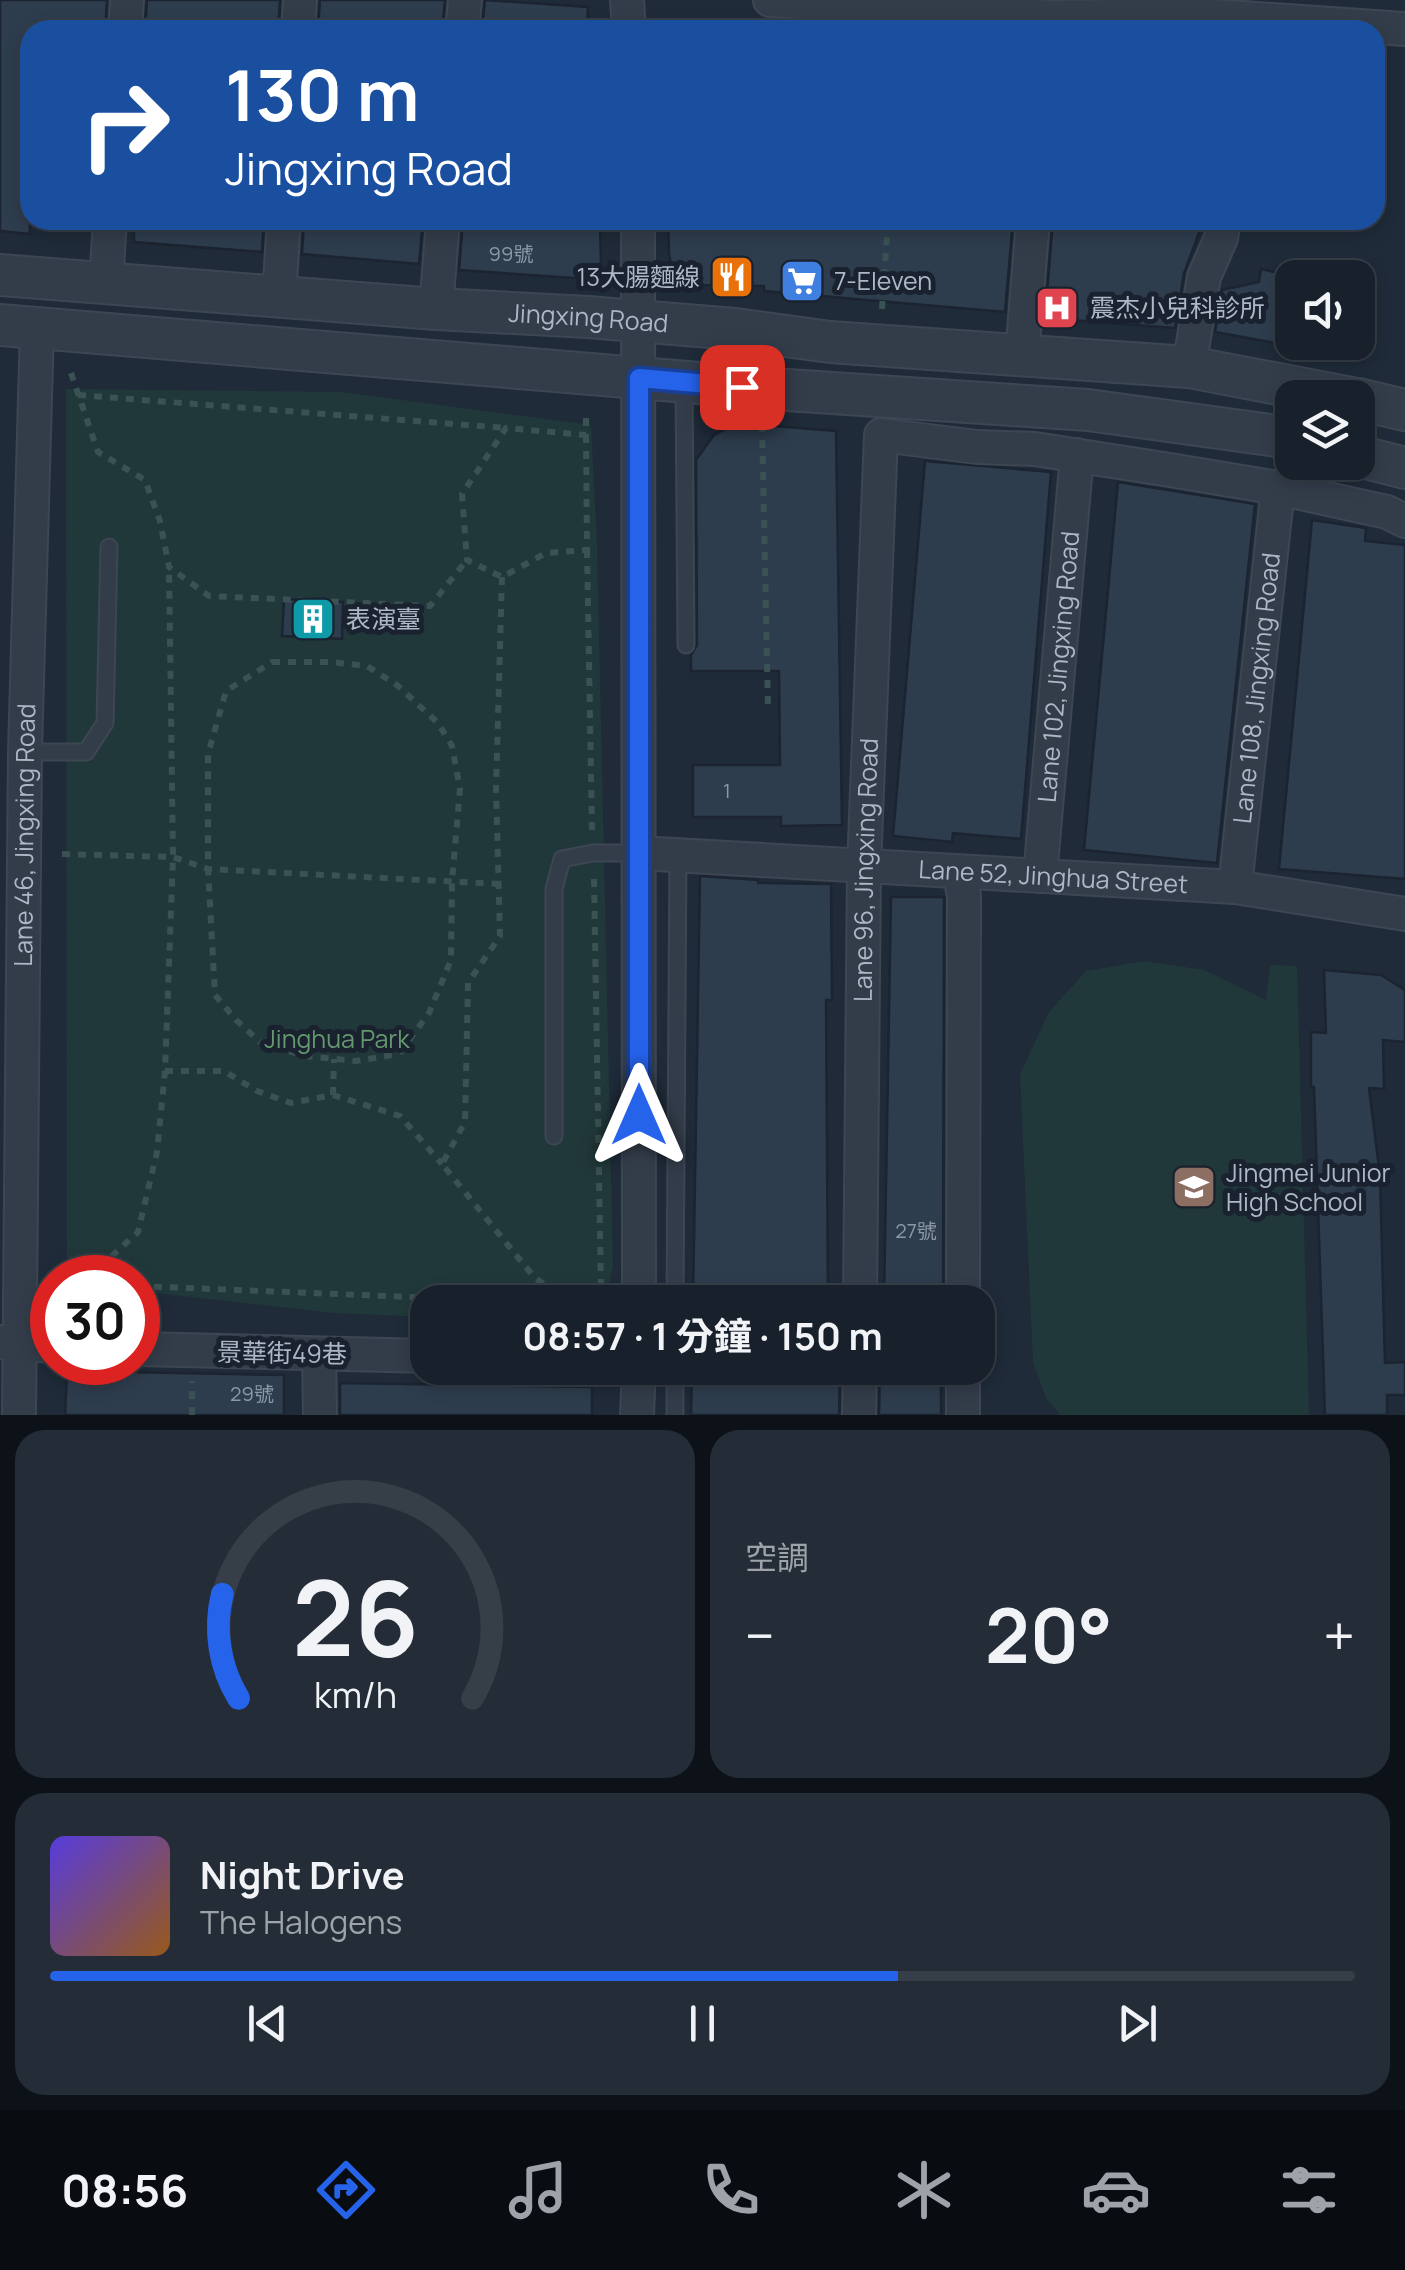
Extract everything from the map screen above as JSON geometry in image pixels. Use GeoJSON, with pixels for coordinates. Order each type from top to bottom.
{"type":"FeatureCollection","features":[{"type":"Feature","properties":{"kind":"street"},"geometry":{"type":"LineString","coordinates":[[770,0],[951,5],[1031,20]]}},
{"type":"Feature","properties":{"kind":"street"},"geometry":{"type":"LineString","coordinates":[[1089,20],[1200,8],[1236,20]]}},
{"type":"Feature","properties":{"kind":"street"},"geometry":{"type":"LineString","coordinates":[[106,284],[109,230]]}},
{"type":"Feature","properties":{"kind":"street"},"geometry":{"type":"LineString","coordinates":[[279,298],[283,230]]}},
{"type":"Feature","properties":{"kind":"street"},"geometry":{"type":"LineString","coordinates":[[436,310],[442,230]]}},
{"type":"Feature","properties":{"kind":"street"},"geometry":{"type":"LineString","coordinates":[[638,230],[639,1285]]}},
{"type":"Feature","properties":{"kind":"street"},"geometry":{"type":"LineString","coordinates":[[1022,356],[1033,230]]}},
{"type":"Feature","properties":{"kind":"street"},"geometry":{"type":"LineString","coordinates":[[1189,367],[1204,277],[1222,230]]}},
{"type":"Feature","properties":{"kind":"street","name":"Jingxing Road"},"geometry":{"type":"LineString","coordinates":[[0,274],[436,310],[735,329],[830,342],[1189,367],[1275,383]]}},
{"type":"Feature","properties":{"kind":"street"},"geometry":{"type":"LineString","coordinates":[[18,326],[684,382],[1088,410],[1275,436]]}},
{"type":"Feature","properties":{"kind":"street","name":"Lane 46, Jingxing Road"},"geometry":{"type":"LineString","coordinates":[[18,326],[25,752],[24,1344],[19,1415]]}},
{"type":"Feature","properties":{"kind":"street","name":"Jingxing Road"},"geometry":{"type":"LineString","coordinates":[[1375,403],[1405,410]]}},
{"type":"Feature","properties":{"kind":"street","name":"Lane 96, Jingxing Road"},"geometry":{"type":"LineString","coordinates":[[860,1285],[864,867],[880,435],[1076,456]]}},
{"type":"Feature","properties":{"kind":"street"},"geometry":{"type":"LineString","coordinates":[[1076,456],[1278,488],[1387,512],[1405,521]]}},
{"type":"Feature","properties":{"kind":"street","name":"Lane 102, Jingxing Road"},"geometry":{"type":"LineString","coordinates":[[1040,876],[1076,456]]}},
{"type":"Feature","properties":{"kind":"street"},"geometry":{"type":"LineString","coordinates":[[1375,460],[1405,468]]}},
{"type":"Feature","properties":{"kind":"street","name":"Lane 108, Jingxing Road"},"geometry":{"type":"LineString","coordinates":[[1234,887],[1278,488]]}},
{"type":"Feature","properties":{"kind":"street","name":"Lane 52, Jinghua Street"},"geometry":{"type":"LineString","coordinates":[[639,854],[1234,887],[1405,914]]}},
{"type":"Feature","properties":{"kind":"street"},"geometry":{"type":"LineString","coordinates":[[959,873],[964,894],[963,1285]]}},
{"type":"Feature","properties":{"kind":"street","name":"景華街49巷"},"geometry":{"type":"LineString","coordinates":[[160,1350],[410,1356]]}},
{"type":"Feature","properties":{"kind":"street"},"geometry":{"type":"LineString","coordinates":[[319,1354],[320,1415]]}},
{"type":"Feature","properties":{"kind":"street"},"geometry":{"type":"LineString","coordinates":[[637,1415],[638,1385]]}},
{"type":"Feature","properties":{"kind":"street"},"geometry":{"type":"LineString","coordinates":[[859,1415],[860,1385]]}},
{"type":"Feature","properties":{"kind":"street"},"geometry":{"type":"LineString","coordinates":[[962,1415],[963,1385]]}},
{"type":"Feature","properties":{"kind":"lane"},"geometry":{"type":"LineString","coordinates":[[684,382],[686,646]]}},
{"type":"Feature","properties":{"kind":"lane"},"geometry":{"type":"LineString","coordinates":[[25,752],[86,752],[104,723],[109,547]]}},
{"type":"Feature","properties":{"kind":"lane"},"geometry":{"type":"LineString","coordinates":[[554,1136],[554,889],[562,858],[593,853],[639,854]]}},
{"type":"Feature","properties":{"kind":"lane"},"geometry":{"type":"LineString","coordinates":[[675,1285],[678,854]]}},
{"type":"Feature","properties":{"kind":"lane"},"geometry":{"type":"LineString","coordinates":[[675,1385],[675,1415]]}},
{"type":"Feature","properties":{"kind":"path"},"geometry":{"type":"LineString","coordinates":[[882,310],[886,235]]}},
{"type":"Feature","properties":{"kind":"path"},"geometry":{"type":"LineString","coordinates":[[70,370],[98,452],[145,480],[160,522],[169,568],[173,857],[165,1071],[157,1152],[138,1232],[113,1255]]}},
{"type":"Feature","properties":{"kind":"path"},"geometry":{"type":"LineString","coordinates":[[78,394],[586,435]]}},
{"type":"Feature","properties":{"kind":"path"},"geometry":{"type":"LineString","coordinates":[[586,412],[601,1285]]}},
{"type":"Feature","properties":{"kind":"path"},"geometry":{"type":"LineString","coordinates":[[761,418],[768,708]]}},
{"type":"Feature","properties":{"kind":"path"},"geometry":{"type":"LineString","coordinates":[[169,568],[209,596],[430,606],[467,560],[462,494],[506,428]]}},
{"type":"Feature","properties":{"kind":"path"},"geometry":{"type":"LineString","coordinates":[[502,577],[546,553],[588,550]]}},
{"type":"Feature","properties":{"kind":"path"},"geometry":{"type":"LineString","coordinates":[[467,560],[502,577]]}},
{"type":"Feature","properties":{"kind":"path"},"geometry":{"type":"LineString","coordinates":[[442,1164],[465,1122],[468,983],[500,936],[496,788],[502,577]]}},
{"type":"Feature","properties":{"kind":"path"},"geometry":{"type":"LineString","coordinates":[[272,662],[367,666],[397,685],[438,722],[452,746],[460,790],[452,880],[451,960],[429,1013],[399,1054],[356,1061],[305,1056],[261,1042],[216,995],[208,868],[208,754],[226,692],[272,662]]}},
{"type":"Feature","properties":{"kind":"path"},"geometry":{"type":"LineString","coordinates":[[62,854],[173,857],[208,868],[500,884]]}},
{"type":"Feature","properties":{"kind":"path"},"geometry":{"type":"LineString","coordinates":[[333,1095],[334,1059]]}},
{"type":"Feature","properties":{"kind":"path"},"geometry":{"type":"LineString","coordinates":[[165,1071],[224,1071],[257,1092],[291,1103],[333,1095],[400,1116],[534,1277],[546,1285]]}},
{"type":"Feature","properties":{"kind":"path"},"geometry":{"type":"LineString","coordinates":[[160,1287],[410,1297]]}},
{"type":"Feature","properties":{"kind":"green space","name":"Jinghua Park"},"geometry":{"type":"Polygon","coordinates":[[[66,389],[341,392],[591,425],[613,1265],[609,1285],[410,1285],[410,1316],[334,1313],[160,1293],[160,1255],[67,1255],[66,389]]]}},
{"type":"Feature","properties":{"kind":"green space"},"geometry":{"type":"Polygon","coordinates":[[[1145,961],[1204,970],[1266,1000],[1270,965],[1297,966],[1309,1415],[1061,1415],[1046,1398],[1033,1362],[1020,1074],[1049,1012],[1086,971],[1145,961]]]}},
{"type":"Feature","properties":{"kind":"building"},"geometry":{"type":"Polygon","coordinates":[[[0,0],[107,0],[106,20],[20,20],[20,230],[30,230],[30,234],[0,231],[0,0]]]}},
{"type":"Feature","properties":{"kind":"building"},"geometry":{"type":"Polygon","coordinates":[[[147,0],[280,0],[279,20],[146,20],[147,0]]]}},
{"type":"Feature","properties":{"kind":"building"},"geometry":{"type":"Polygon","coordinates":[[[320,0],[445,0],[443,20],[319,20],[320,0]]]}},
{"type":"Feature","properties":{"kind":"building"},"geometry":{"type":"Polygon","coordinates":[[[485,0],[588,7],[587,20],[483,20],[485,0]]]}},
{"type":"Feature","properties":{"kind":"building"},"geometry":{"type":"Polygon","coordinates":[[[134,230],[263,230],[262,252],[134,242],[134,230]]]}},
{"type":"Feature","properties":{"kind":"building"},"geometry":{"type":"Polygon","coordinates":[[[303,230],[422,230],[419,264],[302,254],[303,230]]]}},
{"type":"Feature","properties":{"kind":"building"},"geometry":{"type":"Polygon","coordinates":[[[462,230],[600,230],[601,263],[593,272],[574,278],[459,270],[462,230]]]}},
{"type":"Feature","properties":{"kind":"building"},"geometry":{"type":"Polygon","coordinates":[[[668,230],[1012,230],[1005,312],[764,291],[764,286],[683,285],[674,277],[668,230]]]}},
{"type":"Feature","properties":{"kind":"building"},"geometry":{"type":"Polygon","coordinates":[[[1052,230],[1200,230],[1184,273],[1175,328],[1045,318],[1052,230]]]}},
{"type":"Feature","properties":{"kind":"building"},"geometry":{"type":"Polygon","coordinates":[[[1261,269],[1275,272],[1275,343],[1215,332],[1222,290],[1259,282],[1261,269]]]}},
{"type":"Feature","properties":{"kind":"building"},"geometry":{"type":"Polygon","coordinates":[[[737,423],[836,431],[842,825],[781,826],[781,817],[693,817],[693,765],[780,765],[779,671],[691,671],[691,655],[697,645],[696,460],[714,435],[737,423]]]}},
{"type":"Feature","properties":{"kind":"building"},"geometry":{"type":"Polygon","coordinates":[[[925,461],[1051,472],[1021,839],[953,833],[952,842],[893,836],[925,461]]]}},
{"type":"Feature","properties":{"kind":"building"},"geometry":{"type":"Polygon","coordinates":[[[1118,482],[1255,504],[1217,863],[1084,850],[1118,482]]]}},
{"type":"Feature","properties":{"kind":"building"},"geometry":{"type":"Polygon","coordinates":[[[1312,520],[1366,528],[1365,541],[1405,545],[1405,879],[1279,869],[1312,520]]]}},
{"type":"Feature","properties":{"kind":"building","name":"表演臺"},"geometry":{"type":"Polygon","coordinates":[[[284,599],[343,602],[342,639],[282,636],[284,599]]]}},
{"type":"Feature","properties":{"kind":"building"},"geometry":{"type":"Polygon","coordinates":[[[700,876],[758,883],[831,884],[832,1000],[826,1000],[828,1285],[693,1285],[700,876]]]}},
{"type":"Feature","properties":{"kind":"building"},"geometry":{"type":"Polygon","coordinates":[[[891,897],[944,897],[943,1285],[884,1285],[891,897]]]}},
{"type":"Feature","properties":{"kind":"building"},"geometry":{"type":"Polygon","coordinates":[[[1324,970],[1381,975],[1405,990],[1405,1042],[1383,1040],[1384,1089],[1369,1088],[1380,1175],[1385,1363],[1405,1362],[1405,1395],[1387,1395],[1387,1415],[1325,1415],[1311,1087],[1311,1032],[1326,1033],[1324,970]]]}},
{"type":"Feature","properties":{"kind":"building"},"geometry":{"type":"Polygon","coordinates":[[[160,1373],[284,1375],[284,1415],[65,1415],[66,1385],[160,1385],[160,1373]]]}},
{"type":"Feature","properties":{"kind":"building"},"geometry":{"type":"Polygon","coordinates":[[[340,1383],[592,1387],[592,1415],[340,1415],[340,1383]]]}},
{"type":"Feature","properties":{"kind":"building"},"geometry":{"type":"Polygon","coordinates":[[[692,1385],[840,1385],[839,1415],[691,1415],[692,1385]]]}},
{"type":"Feature","properties":{"kind":"building"},"geometry":{"type":"Polygon","coordinates":[[[880,1385],[941,1385],[941,1415],[879,1415],[880,1385]]]}},
{"type":"Feature","properties":{"kind":"place","name":"13大腸麵線"},"geometry":{"type":"Point","coordinates":[732,277]}},
{"type":"Feature","properties":{"kind":"place","name":"7-Eleven"},"geometry":{"type":"Point","coordinates":[802,281]}},
{"type":"Feature","properties":{"kind":"place","name":"震杰小兒科診所"},"geometry":{"type":"Point","coordinates":[1057,308]}},
{"type":"Feature","properties":{"kind":"place","name":"表演臺"},"geometry":{"type":"Point","coordinates":[313,619]}},
{"type":"Feature","properties":{"kind":"place","name":"Jingmei Junior High School"},"geometry":{"type":"Point","coordinates":[1194,1187]}},
{"type":"Feature","properties":{"kind":"route"},"geometry":{"type":"LineString","coordinates":[[639,1115],[639,378],[742,387]]}}]}
